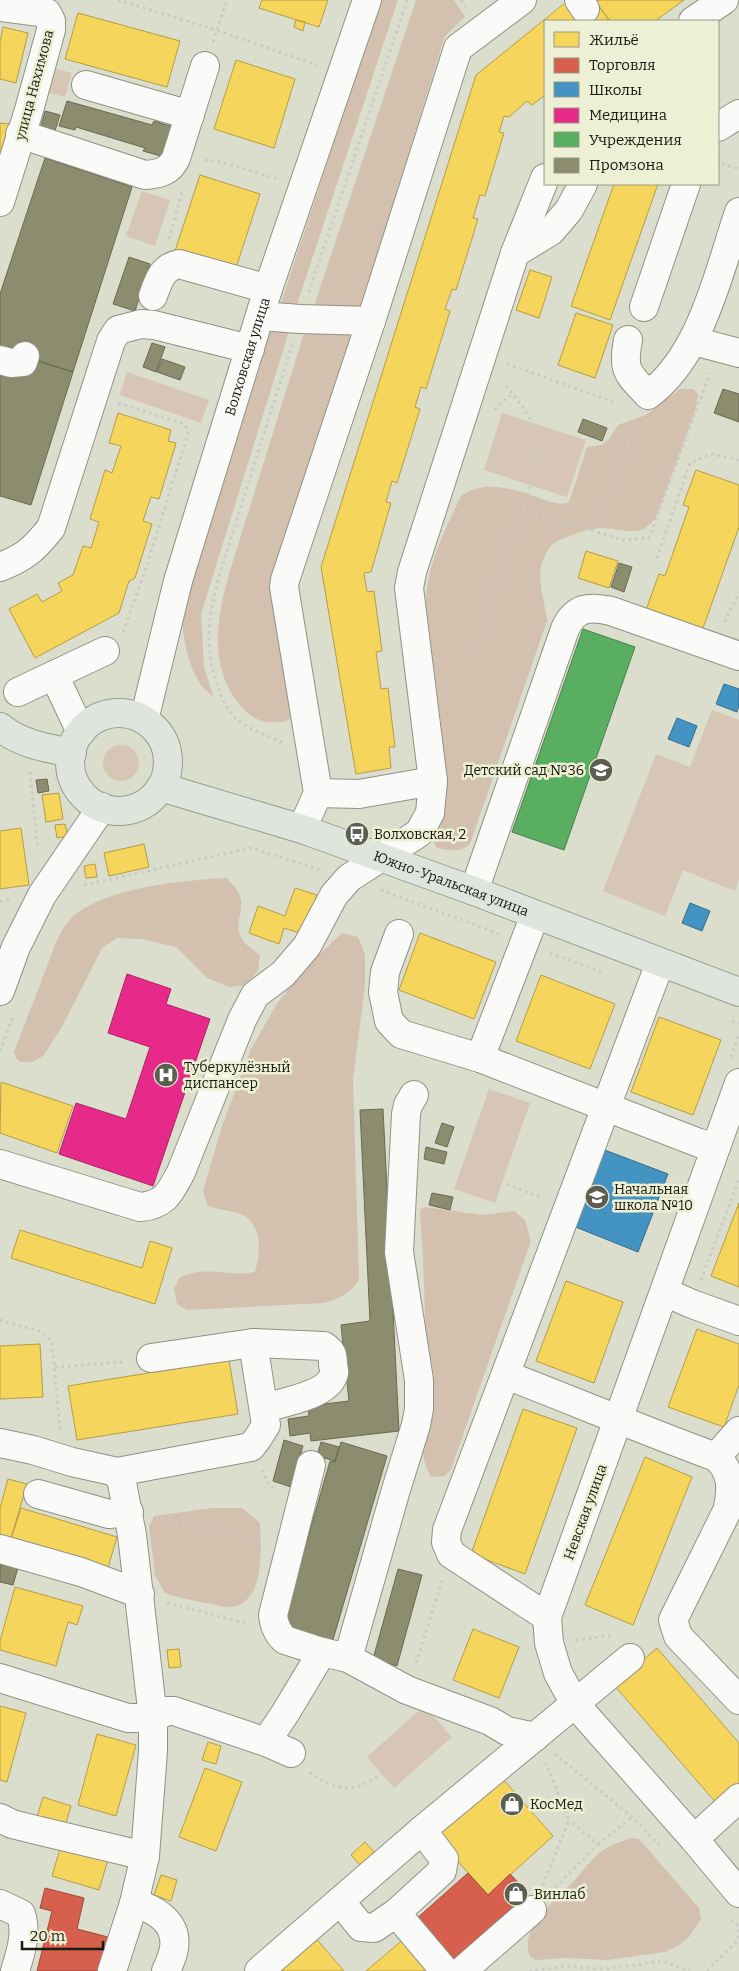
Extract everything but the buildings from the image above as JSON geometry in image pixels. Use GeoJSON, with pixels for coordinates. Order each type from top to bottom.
{"type":"FeatureCollection","features":[{"type":"Feature","properties":{"kind":"main road"},"geometry":{"type":"LineString","coordinates":[[115,713],[135,715],[144,720],[159,732],[166,750],[168,769],[161,787],[155,795],[138,807],[120,810],[102,807],[92,802],[77,786],[72,776],[76,742],[96,718],[115,713]]}},
{"type":"Feature","properties":{"kind":"main road"},"geometry":{"type":"LineString","coordinates":[[9,736],[76,742]]}},
{"type":"Feature","properties":{"kind":"main road","name":"Южно-Уральская улица"},"geometry":{"type":"LineString","coordinates":[[161,787],[302,829],[474,891],[739,992]]}},
{"type":"Feature","properties":{"kind":"street","name":"Волховская улица"},"geometry":{"type":"LineString","coordinates":[[144,720],[178,581],[268,289],[367,0]]}},
{"type":"Feature","properties":{"kind":"street"},"geometry":{"type":"LineString","coordinates":[[302,829],[318,793],[284,587],[458,48],[522,0]]}},
{"type":"Feature","properties":{"kind":"street"},"geometry":{"type":"LineString","coordinates":[[694,20],[724,0]]}},
{"type":"Feature","properties":{"kind":"street","name":"улица Нахимова"},"geometry":{"type":"LineString","coordinates":[[0,7],[47,14],[51,30],[0,202]]}},
{"type":"Feature","properties":{"kind":"street"},"geometry":{"type":"LineString","coordinates":[[20,134],[144,174],[157,174],[181,163],[190,115],[205,66]]}},
{"type":"Feature","properties":{"kind":"street"},"geometry":{"type":"LineString","coordinates":[[86,85],[190,115]]}},
{"type":"Feature","properties":{"kind":"street"},"geometry":{"type":"LineString","coordinates":[[719,126],[739,114]]}},
{"type":"Feature","properties":{"kind":"street"},"geometry":{"type":"LineString","coordinates":[[0,1164],[140,1207],[160,1202],[171,1192],[181,1172],[242,1020],[256,995],[283,974],[307,946],[334,895],[349,878],[419,833],[430,813],[434,781],[410,588],[412,572],[486,357],[515,253],[544,180]]}},
{"type":"Feature","properties":{"kind":"street"},"geometry":{"type":"LineString","coordinates":[[515,253],[551,231],[569,210],[582,185]]}},
{"type":"Feature","properties":{"kind":"street"},"geometry":{"type":"LineString","coordinates":[[644,306],[686,185]]}},
{"type":"Feature","properties":{"kind":"street"},"geometry":{"type":"LineString","coordinates":[[628,340],[625,357],[630,377],[648,395],[667,379],[718,347],[739,212]]}},
{"type":"Feature","properties":{"kind":"street"},"geometry":{"type":"LineString","coordinates":[[153,296],[160,275],[172,265],[179,264],[268,289]]}},
{"type":"Feature","properties":{"kind":"street"},"geometry":{"type":"LineString","coordinates":[[260,316],[371,321]]}},
{"type":"Feature","properties":{"kind":"street"},"geometry":{"type":"LineString","coordinates":[[0,567],[12,563],[35,548],[50,528],[111,341],[118,330],[141,324],[154,325],[250,349]]}},
{"type":"Feature","properties":{"kind":"street"},"geometry":{"type":"LineString","coordinates":[[474,891],[565,629],[569,620],[575,614],[590,608],[611,611],[739,656]]}},
{"type":"Feature","properties":{"kind":"street"},"geometry":{"type":"LineString","coordinates":[[18,692],[105,650]]}},
{"type":"Feature","properties":{"kind":"street"},"geometry":{"type":"LineString","coordinates":[[54,675],[76,742]]}},
{"type":"Feature","properties":{"kind":"street"},"geometry":{"type":"LineString","coordinates":[[318,793],[359,794],[434,781]]}},
{"type":"Feature","properties":{"kind":"street"},"geometry":{"type":"LineString","coordinates":[[0,990],[16,947],[42,895],[102,807]]}},
{"type":"Feature","properties":{"kind":"street"},"geometry":{"type":"LineString","coordinates":[[480,1058],[535,915]]}},
{"type":"Feature","properties":{"kind":"street"},"geometry":{"type":"LineString","coordinates":[[399,934],[385,972],[383,992],[389,1021],[400,1034],[480,1058],[699,1143],[716,1147]]}},
{"type":"Feature","properties":{"kind":"street"},"geometry":{"type":"LineString","coordinates":[[547,1617],[451,1554],[446,1542],[447,1530],[660,963]]}},
{"type":"Feature","properties":{"kind":"street","name":"Невская улица"},"geometry":{"type":"LineString","coordinates":[[732,1903],[694,1839],[575,1704],[558,1673],[549,1643],[547,1617],[739,1084]]}},
{"type":"Feature","properties":{"kind":"street"},"geometry":{"type":"LineString","coordinates":[[348,1658],[419,1408],[419,1380],[399,1252],[406,1114],[408,1105],[414,1096]]}},
{"type":"Feature","properties":{"kind":"street"},"geometry":{"type":"LineString","coordinates":[[665,1292],[739,1321]]}},
{"type":"Feature","properties":{"kind":"street"},"geometry":{"type":"LineString","coordinates":[[151,1358],[253,1343],[324,1346],[330,1349],[333,1354],[334,1375],[329,1384],[322,1389],[264,1408]]}},
{"type":"Feature","properties":{"kind":"street"},"geometry":{"type":"LineString","coordinates":[[0,1443],[117,1472],[251,1447],[266,1425],[253,1343]]}},
{"type":"Feature","properties":{"kind":"street"},"geometry":{"type":"LineString","coordinates":[[506,1375],[619,1418],[644,1431],[716,1457],[724,1464],[731,1483],[727,1511],[673,1620],[678,1636],[739,1700]]}},
{"type":"Feature","properties":{"kind":"street"},"geometry":{"type":"LineString","coordinates":[[716,1457],[739,1431]]}},
{"type":"Feature","properties":{"kind":"street"},"geometry":{"type":"LineString","coordinates":[[312,1465],[273,1615],[277,1631],[285,1640],[348,1658],[407,1690],[490,1721],[507,1731],[535,1737]]}},
{"type":"Feature","properties":{"kind":"street"},"geometry":{"type":"LineString","coordinates":[[112,1971],[134,1903],[145,1856],[153,1751],[152,1718],[140,1594],[129,1512],[122,1483],[117,1472]]}},
{"type":"Feature","properties":{"kind":"street"},"geometry":{"type":"LineString","coordinates":[[38,1494],[109,1514],[129,1512]]}},
{"type":"Feature","properties":{"kind":"street"},"geometry":{"type":"LineString","coordinates":[[0,1549],[81,1572],[140,1594]]}},
{"type":"Feature","properties":{"kind":"street"},"geometry":{"type":"LineString","coordinates":[[266,1742],[322,1652]]}},
{"type":"Feature","properties":{"kind":"street"},"geometry":{"type":"LineString","coordinates":[[259,1971],[422,1830],[630,1658]]}},
{"type":"Feature","properties":{"kind":"street"},"geometry":{"type":"LineString","coordinates":[[0,1678],[128,1718],[152,1718],[167,1711],[174,1711],[266,1742],[291,1753]]}},
{"type":"Feature","properties":{"kind":"street"},"geometry":{"type":"LineString","coordinates":[[694,1839],[739,1798]]}},
{"type":"Feature","properties":{"kind":"street"},"geometry":{"type":"LineString","coordinates":[[0,1818],[12,1824],[145,1856]]}},
{"type":"Feature","properties":{"kind":"street"},"geometry":{"type":"LineString","coordinates":[[340,1901],[361,1928],[374,1928],[396,1913],[442,1871],[444,1859],[422,1830]]}},
{"type":"Feature","properties":{"kind":"street"},"geometry":{"type":"LineString","coordinates":[[134,1903],[152,1909],[165,1918],[172,1929],[175,1948],[166,1971]]}},
{"type":"Feature","properties":{"kind":"street"},"geometry":{"type":"LineString","coordinates":[[0,1904],[21,1914],[24,1922],[24,1941],[16,1971]]}},
{"type":"Feature","properties":{"kind":"street"},"geometry":{"type":"LineString","coordinates":[[462,1971],[532,1910]]}},
{"type":"Feature","properties":{"kind":"street"},"geometry":{"type":"LineString","coordinates":[[396,1913],[445,1971]]}},
{"type":"Feature","properties":{"kind":"path"},"geometry":{"type":"LineString","coordinates":[[118,0],[216,30],[342,73]]}},
{"type":"Feature","properties":{"kind":"path"},"geometry":{"type":"LineString","coordinates":[[205,66],[227,0]]}},
{"type":"Feature","properties":{"kind":"path"},"geometry":{"type":"LineString","coordinates":[[311,752],[260,733],[234,716],[222,698],[210,666],[209,632],[212,604],[220,573],[300,319],[407,0]]}},
{"type":"Feature","properties":{"kind":"path"},"geometry":{"type":"LineString","coordinates":[[172,265],[166,253],[181,195],[181,163],[202,160],[221,162],[302,187]]}},
{"type":"Feature","properties":{"kind":"path"},"geometry":{"type":"LineString","coordinates":[[719,160],[722,164],[739,169]]}},
{"type":"Feature","properties":{"kind":"path"},"geometry":{"type":"LineString","coordinates":[[523,509],[623,540],[649,538],[718,347]]}},
{"type":"Feature","properties":{"kind":"path"},"geometry":{"type":"LineString","coordinates":[[486,357],[590,393]]}},
{"type":"Feature","properties":{"kind":"path"},"geometry":{"type":"LineString","coordinates":[[475,649],[536,472],[536,435],[533,422],[526,409],[500,379],[486,357]]}},
{"type":"Feature","properties":{"kind":"path"},"geometry":{"type":"LineString","coordinates":[[94,396],[182,423],[187,428],[188,434],[124,632],[105,650]]}},
{"type":"Feature","properties":{"kind":"path"},"geometry":{"type":"LineString","coordinates":[[588,529],[606,501],[629,443],[633,409]]}},
{"type":"Feature","properties":{"kind":"path"},"geometry":{"type":"LineString","coordinates":[[657,558],[690,463],[711,454],[739,460]]}},
{"type":"Feature","properties":{"kind":"path"},"geometry":{"type":"LineString","coordinates":[[9,736],[42,895]]}},
{"type":"Feature","properties":{"kind":"path"},"geometry":{"type":"LineString","coordinates":[[692,1304],[739,1179]]}},
{"type":"Feature","properties":{"kind":"path"},"geometry":{"type":"LineString","coordinates":[[507,1184],[568,1208]]}},
{"type":"Feature","properties":{"kind":"path"},"geometry":{"type":"LineString","coordinates":[[0,1320],[42,1332],[52,1342],[60,1434]]}},
{"type":"Feature","properties":{"kind":"path"},"geometry":{"type":"LineString","coordinates":[[55,1367],[123,1362]]}},
{"type":"Feature","properties":{"kind":"path"},"geometry":{"type":"LineString","coordinates":[[251,1447],[269,1484],[299,1514]]}},
{"type":"Feature","properties":{"kind":"path"},"geometry":{"type":"LineString","coordinates":[[129,1512],[217,1529],[289,1550]]}},
{"type":"Feature","properties":{"kind":"path"},"geometry":{"type":"LineString","coordinates":[[407,1690],[451,1554]]}},
{"type":"Feature","properties":{"kind":"path"},"geometry":{"type":"LineString","coordinates":[[140,1594],[166,1603],[277,1631]]}},
{"type":"Feature","properties":{"kind":"path"},"geometry":{"type":"LineString","coordinates":[[535,1737],[632,1818],[666,1852]]}},
{"type":"Feature","properties":{"kind":"path"},"geometry":{"type":"LineString","coordinates":[[535,1737],[569,1820],[598,1844]]}},
{"type":"Feature","properties":{"kind":"path"},"geometry":{"type":"LineString","coordinates":[[291,1753],[314,1776],[344,1789],[357,1787],[382,1775]]}},
{"type":"Feature","properties":{"kind":"path"},"geometry":{"type":"LineString","coordinates":[[532,1910],[598,1844],[632,1818]]}},
{"type":"Feature","properties":{"kind":"path"},"geometry":{"type":"LineString","coordinates":[[532,1910],[569,1820]]}},
{"type":"Feature","properties":{"kind":"path"},"geometry":{"type":"LineString","coordinates":[[706,1971],[738,1940],[739,1927],[732,1903]]}},
{"type":"Feature","properties":{"kind":"path"},"geometry":{"type":"LineString","coordinates":[[529,1971],[566,1966],[603,1969],[663,1961],[690,1971]]}},
{"type":"Feature","properties":{"kind":"shaded area"},"geometry":{"type":"Polygon","coordinates":[[[381,0],[398,0],[295,310],[279,309],[381,0]]]}},
{"type":"Feature","properties":{"kind":"shaded area"},"geometry":{"type":"Polygon","coordinates":[[[416,0],[454,0],[465,17],[445,36],[359,313],[312,312],[416,0]]]}},
{"type":"Feature","properties":{"kind":"shaded area"},"geometry":{"type":"Polygon","coordinates":[[[49,67],[72,73],[65,97],[43,91],[49,67]]]}},
{"type":"Feature","properties":{"kind":"shaded area"},"geometry":{"type":"Polygon","coordinates":[[[142,191],[170,200],[155,246],[126,236],[142,191]]]}},
{"type":"Feature","properties":{"kind":"shaded area"},"geometry":{"type":"Polygon","coordinates":[[[272,326],[290,328],[201,614],[204,667],[214,698],[201,686],[195,676],[184,639],[182,610],[272,326]]]}},
{"type":"Feature","properties":{"kind":"shaded area"},"geometry":{"type":"Polygon","coordinates":[[[305,330],[357,332],[274,579],[293,713],[284,722],[266,722],[253,717],[245,711],[229,689],[219,658],[219,624],[229,574],[305,330]]]}},
{"type":"Feature","properties":{"kind":"shaded area"},"geometry":{"type":"Polygon","coordinates":[[[127,372],[209,400],[201,423],[120,395],[127,372]]]}},
{"type":"Feature","properties":{"kind":"shaded area"},"geometry":{"type":"Polygon","coordinates":[[[680,389],[693,389],[698,394],[696,409],[657,515],[651,523],[639,531],[596,528],[582,532],[554,543],[546,553],[540,574],[547,621],[470,844],[459,850],[437,848],[434,843],[435,830],[445,775],[441,723],[426,605],[429,576],[433,562],[461,496],[476,489],[492,487],[507,488],[550,502],[561,504],[569,502],[587,447],[602,445],[609,439],[618,425],[646,415],[680,389]]]}},
{"type":"Feature","properties":{"kind":"shaded area"},"geometry":{"type":"Polygon","coordinates":[[[502,413],[586,440],[567,497],[484,470],[502,413]]]}},
{"type":"Feature","properties":{"kind":"shaded area"},"geometry":{"type":"Polygon","coordinates":[[[712,710],[739,720],[739,879],[735,891],[683,870],[665,916],[603,891],[656,754],[690,767],[712,710]]]}},
{"type":"Feature","properties":{"kind":"shaded area"},"geometry":{"type":"Polygon","coordinates":[[[121,745],[133,751],[139,763],[133,775],[121,781],[109,775],[103,763],[109,751],[121,745]]]}},
{"type":"Feature","properties":{"kind":"shaded area"},"geometry":{"type":"Polygon","coordinates":[[[226,878],[240,895],[241,910],[238,925],[242,939],[260,955],[258,970],[247,985],[229,987],[207,978],[176,947],[142,939],[117,938],[102,948],[62,1027],[43,1056],[32,1062],[21,1062],[16,1058],[14,1052],[57,941],[68,922],[81,910],[99,901],[142,888],[188,881],[226,878]]]}},
{"type":"Feature","properties":{"kind":"shaded area"},"geometry":{"type":"Polygon","coordinates":[[[342,933],[358,937],[365,955],[365,985],[353,1080],[359,1280],[343,1295],[323,1303],[187,1310],[177,1304],[174,1289],[179,1278],[199,1272],[235,1274],[255,1272],[259,1243],[258,1235],[251,1222],[238,1213],[208,1206],[203,1191],[222,1126],[251,1049],[278,1002],[310,963],[342,933]]]}},
{"type":"Feature","properties":{"kind":"shaded area"},"geometry":{"type":"Polygon","coordinates":[[[489,1089],[530,1103],[495,1203],[454,1189],[489,1089]]]}},
{"type":"Feature","properties":{"kind":"shaded area"},"geometry":{"type":"Polygon","coordinates":[[[425,1207],[482,1215],[514,1211],[525,1220],[531,1241],[451,1469],[445,1476],[431,1477],[426,1467],[423,1446],[427,1390],[420,1210],[425,1207]]]}},
{"type":"Feature","properties":{"kind":"shaded area"},"geometry":{"type":"Polygon","coordinates":[[[212,1508],[242,1508],[260,1523],[261,1545],[257,1582],[252,1593],[245,1601],[236,1606],[221,1606],[165,1593],[155,1575],[149,1526],[154,1516],[212,1508]]]}},
{"type":"Feature","properties":{"kind":"shaded area"},"geometry":{"type":"Polygon","coordinates":[[[424,1706],[452,1737],[394,1788],[367,1757],[424,1706]]]}},
{"type":"Feature","properties":{"kind":"shaded area"},"geometry":{"type":"Polygon","coordinates":[[[631,1838],[639,1839],[699,1908],[701,1919],[689,1937],[665,1952],[607,1960],[566,1958],[536,1960],[530,1956],[529,1935],[549,1905],[599,1853],[609,1846],[631,1838]]]}},
{"type":"Feature","properties":{"kind":"place","name":"Детский сад №36"},"geometry":{"type":"Point","coordinates":[601,770]}},
{"type":"Feature","properties":{"kind":"place","name":"Волховская, 2"},"geometry":{"type":"Point","coordinates":[357,834]}},
{"type":"Feature","properties":{"kind":"place","name":"Туберкулёзный диспансер"},"geometry":{"type":"Point","coordinates":[166,1075]}},
{"type":"Feature","properties":{"kind":"place","name":"Начальная школа №10"},"geometry":{"type":"Point","coordinates":[597,1197]}},
{"type":"Feature","properties":{"kind":"place","name":"КосМед"},"geometry":{"type":"Point","coordinates":[512,1804]}},
{"type":"Feature","properties":{"kind":"place","name":"Винлаб"},"geometry":{"type":"Point","coordinates":[516,1894]}}]}
